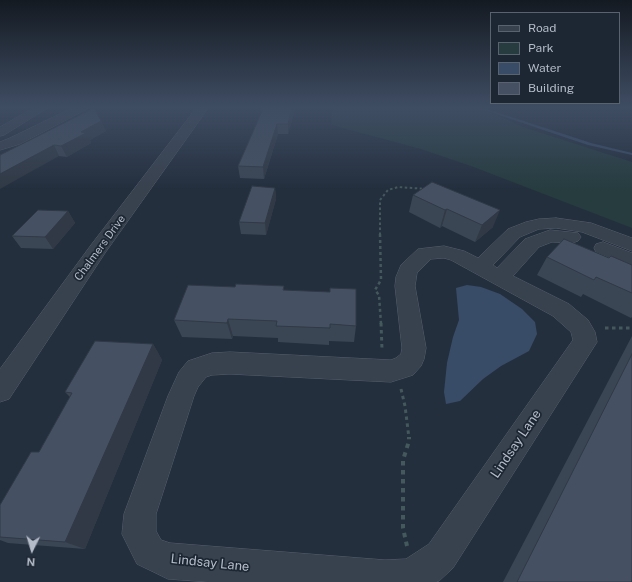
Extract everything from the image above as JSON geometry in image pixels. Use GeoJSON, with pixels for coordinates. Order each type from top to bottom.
{"type":"FeatureCollection","features":[{"type":"Feature","properties":{"kind":"street"},"geometry":{"type":"LineString","coordinates":[[0,146],[29,134]]}},
{"type":"Feature","properties":{"kind":"street","name":"Chalmers Drive"},"geometry":{"type":"LineString","coordinates":[[0,390],[98,249],[183,134]]}},
{"type":"Feature","properties":{"kind":"street"},"geometry":{"type":"LineString","coordinates":[[490,272],[514,233],[526,227],[539,224],[556,223],[580,226],[597,230],[632,245]]}},
{"type":"Feature","properties":{"kind":"street"},"geometry":{"type":"LineString","coordinates":[[490,272],[532,243],[550,236],[581,240],[632,260]]}},
{"type":"Feature","properties":{"kind":"street","name":"Lindsay Lane"},"geometry":{"type":"LineString","coordinates":[[444,252],[457,255],[490,272],[561,310],[580,326],[583,332],[584,342],[440,556],[426,568],[408,577],[385,578],[168,561],[148,552],[139,534],[140,514],[181,396],[188,380],[197,369],[212,364],[230,362],[391,371],[404,368],[412,359],[414,348],[405,286],[408,270],[413,264],[424,253],[444,252]]}},
{"type":"Feature","properties":{"kind":"path"},"geometry":{"type":"LineString","coordinates":[[408,577],[408,552],[402,528],[402,460],[409,441],[405,406],[400,384],[382,357],[379,295],[375,290],[381,280],[380,200],[388,190],[398,187],[412,187],[430,190]]}},
{"type":"Feature","properties":{"kind":"green space"},"geometry":{"type":"Polygon","coordinates":[[[365,134],[545,134],[632,162],[632,228],[471,166],[421,149],[365,134]]]}},
{"type":"Feature","properties":{"kind":"water"},"geometry":{"type":"Polygon","coordinates":[[[467,285],[481,287],[500,294],[522,309],[535,322],[537,334],[529,351],[501,366],[483,379],[460,401],[446,404],[444,392],[447,363],[453,337],[459,320],[456,288],[467,285]]]}},
{"type":"Feature","properties":{"kind":"building"},"geometry":{"type":"Polygon","coordinates":[[[42,134],[84,134],[61,146],[54,145],[0,174],[0,155],[42,134]]]}},
{"type":"Feature","properties":{"kind":"building"},"geometry":{"type":"Polygon","coordinates":[[[252,134],[274,134],[263,167],[238,166],[252,134]]]}},
{"type":"Feature","properties":{"kind":"building"},"geometry":{"type":"Polygon","coordinates":[[[432,182],[500,210],[482,225],[413,195],[432,182]]]}},
{"type":"Feature","properties":{"kind":"building"},"geometry":{"type":"Polygon","coordinates":[[[252,186],[275,188],[265,223],[239,222],[252,186]]]}},
{"type":"Feature","properties":{"kind":"building"},"geometry":{"type":"Polygon","coordinates":[[[38,210],[68,211],[45,237],[12,236],[38,210]]]}},
{"type":"Feature","properties":{"kind":"building"},"geometry":{"type":"Polygon","coordinates":[[[564,239],[609,258],[611,256],[632,265],[632,293],[596,277],[594,280],[547,257],[564,239]]]}},
{"type":"Feature","properties":{"kind":"building"},"geometry":{"type":"Polygon","coordinates":[[[236,284],[284,286],[283,290],[330,292],[330,288],[356,289],[356,326],[330,324],[330,328],[276,326],[277,321],[228,319],[227,323],[174,320],[188,285],[235,287],[236,284]]]}},
{"type":"Feature","properties":{"kind":"building"},"geometry":{"type":"Polygon","coordinates":[[[95,341],[153,344],[65,542],[0,537],[0,505],[31,452],[39,452],[72,393],[65,392],[95,341]]]}},
{"type":"Feature","properties":{"kind":"building"},"geometry":{"type":"Polygon","coordinates":[[[632,354],[631,582],[517,582],[632,354]]]}},
{"type":"Feature","properties":{"kind":"waterway"},"geometry":{"type":"LineString","coordinates":[[560,134],[590,144],[632,154]]}}]}
